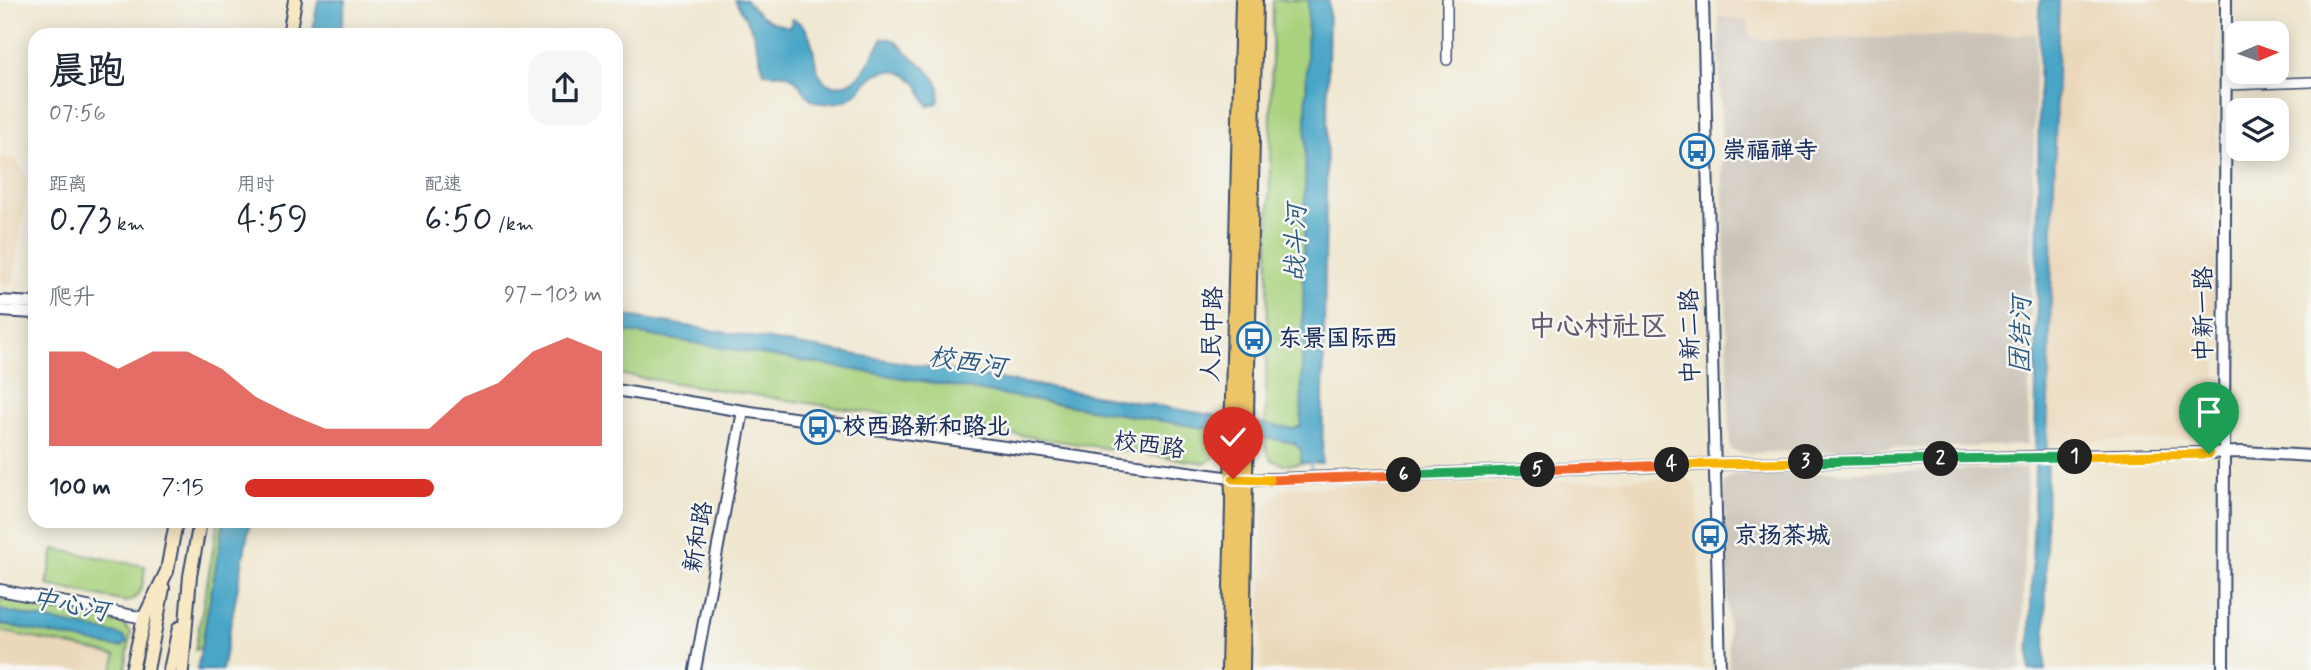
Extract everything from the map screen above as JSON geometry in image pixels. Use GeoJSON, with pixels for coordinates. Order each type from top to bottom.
{"type":"FeatureCollection","features":[{"type":"Feature","properties":{"kind":"main road"},"geometry":{"type":"LineString","coordinates":[[290,28],[295,0]]}},
{"type":"Feature","properties":{"kind":"main road","name":"人民中路"},"geometry":{"type":"LineString","coordinates":[[1242,670],[1239,415],[1243,0]]}},
{"type":"Feature","properties":{"kind":"main road","name":"人民中路"},"geometry":{"type":"LineString","coordinates":[[1239,415],[1255,0]]}},
{"type":"Feature","properties":{"kind":"main road","name":"人民中路"},"geometry":{"type":"LineString","coordinates":[[1229,670],[1240,479]]}},
{"type":"Feature","properties":{"kind":"main road"},"geometry":{"type":"LineString","coordinates":[[147,670],[175,528]]}},
{"type":"Feature","properties":{"kind":"main road"},"geometry":{"type":"LineString","coordinates":[[170,670],[199,528]]}},
{"type":"Feature","properties":{"kind":"main road"},"geometry":{"type":"LineString","coordinates":[[132,670],[144,618],[167,571]]}},
{"type":"Feature","properties":{"kind":"main road"},"geometry":{"type":"LineString","coordinates":[[182,670],[190,576]]}},
{"type":"Feature","properties":{"kind":"street"},"geometry":{"type":"LineString","coordinates":[[1447,0],[1447,60]]}},
{"type":"Feature","properties":{"kind":"street","name":"中新二路"},"geometry":{"type":"LineString","coordinates":[[1703,0],[1720,670]]}},
{"type":"Feature","properties":{"kind":"street","name":"中新一路"},"geometry":{"type":"LineString","coordinates":[[2223,670],[2226,0]]}},
{"type":"Feature","properties":{"kind":"street"},"geometry":{"type":"LineString","coordinates":[[2227,85],[2311,82]]}},
{"type":"Feature","properties":{"kind":"street"},"geometry":{"type":"LineString","coordinates":[[0,301],[28,303]]}},
{"type":"Feature","properties":{"kind":"street"},"geometry":{"type":"LineString","coordinates":[[0,311],[28,313]]}},
{"type":"Feature","properties":{"kind":"street","name":"校西路"},"geometry":{"type":"LineString","coordinates":[[623,391],[743,411],[1240,479],[1715,464],[2243,452],[2311,457]]}},
{"type":"Feature","properties":{"kind":"street","name":"新和路"},"geometry":{"type":"LineString","coordinates":[[695,670],[743,411]]}},
{"type":"Feature","properties":{"kind":"street"},"geometry":{"type":"LineString","coordinates":[[0,590],[144,618]]}},
{"type":"Feature","properties":{"kind":"shaded area"},"geometry":{"type":"Polygon","coordinates":[[[1717,0],[2037,0],[2036,34],[1759,40],[1749,35],[1748,21],[1718,16],[1717,0]]]}},
{"type":"Feature","properties":{"kind":"shaded area"},"geometry":{"type":"Polygon","coordinates":[[[2059,0],[2216,0],[2216,431],[2209,438],[2047,443],[2059,0]]]}},
{"type":"Feature","properties":{"kind":"shaded area"},"geometry":{"type":"Polygon","coordinates":[[[1718,16],[1748,21],[1749,35],[1759,40],[2036,34],[2028,445],[1742,453],[1733,451],[1730,446],[1718,16]]]}},
{"type":"Feature","properties":{"kind":"shaded area"},"geometry":{"type":"Polygon","coordinates":[[[0,157],[16,160],[28,178],[13,283],[0,284],[0,157]]]}},
{"type":"Feature","properties":{"kind":"shaded area"},"geometry":{"type":"Polygon","coordinates":[[[2027,468],[2021,670],[1729,670],[1724,483],[1728,479],[1734,475],[2027,468]]]}},
{"type":"Feature","properties":{"kind":"shaded area"},"geometry":{"type":"Polygon","coordinates":[[[1687,478],[1697,487],[1703,670],[1261,670],[1262,519],[1265,507],[1276,494],[1290,488],[1687,478]]]}},
{"type":"Feature","properties":{"kind":"shaded area"},"geometry":{"type":"Polygon","coordinates":[[[0,631],[116,655],[113,670],[0,670],[0,631]]]}},
{"type":"Feature","properties":{"kind":"green space"},"geometry":{"type":"Polygon","coordinates":[[[1273,0],[1308,0],[1301,463],[1284,465],[1271,460],[1265,445],[1273,0]]]}},
{"type":"Feature","properties":{"kind":"green space"},"geometry":{"type":"Polygon","coordinates":[[[623,331],[1217,430],[1216,454],[1204,463],[623,375],[623,331]]]}},
{"type":"Feature","properties":{"kind":"green space"},"geometry":{"type":"Polygon","coordinates":[[[217,528],[223,528],[201,648],[195,650],[217,528]]]}},
{"type":"Feature","properties":{"kind":"green space"},"geometry":{"type":"Polygon","coordinates":[[[54,549],[145,566],[139,593],[126,602],[47,585],[54,549]]]}},
{"type":"Feature","properties":{"kind":"green space"},"geometry":{"type":"Polygon","coordinates":[[[0,599],[123,624],[131,633],[125,670],[113,670],[116,655],[0,631],[0,599]]]}},
{"type":"Feature","properties":{"kind":"water"},"geometry":{"type":"Polygon","coordinates":[[[318,0],[346,0],[341,28],[313,28],[318,0]]]}},
{"type":"Feature","properties":{"kind":"water"},"geometry":{"type":"Polygon","coordinates":[[[735,0],[746,0],[760,15],[776,23],[790,27],[792,19],[800,23],[812,42],[819,74],[823,80],[833,85],[856,79],[883,38],[892,40],[933,76],[939,88],[938,103],[929,106],[918,86],[901,72],[895,71],[884,71],[872,77],[856,94],[846,100],[816,102],[790,76],[764,72],[752,29],[735,0]]]}},
{"type":"Feature","properties":{"kind":"water"},"geometry":{"type":"Polygon","coordinates":[[[1308,0],[1329,0],[1322,463],[1301,463],[1301,450],[1294,443],[623,331],[623,315],[1294,429],[1301,425],[1308,0]]]}},
{"type":"Feature","properties":{"kind":"water"},"geometry":{"type":"Polygon","coordinates":[[[2040,0],[2059,0],[2047,443],[2045,670],[2029,670],[2035,471],[2040,0]]]}},
{"type":"Feature","properties":{"kind":"water"},"geometry":{"type":"Polygon","coordinates":[[[223,528],[249,528],[222,670],[197,670],[223,528]]]}},
{"type":"Feature","properties":{"kind":"water"},"geometry":{"type":"Polygon","coordinates":[[[0,610],[117,634],[127,642],[122,647],[115,647],[0,624],[0,610]]]}},
{"type":"Feature","properties":{"kind":"waterway","name":"战斗河"},"geometry":{"type":"LineString","coordinates":[[1311,462],[1311,476]]}},
{"type":"Feature","properties":{"kind":"place","name":"崇福禅寺"},"geometry":{"type":"Point","coordinates":[1697,151]}},
{"type":"Feature","properties":{"kind":"place","name":"东景国际西"},"geometry":{"type":"Point","coordinates":[1254,339]}},
{"type":"Feature","properties":{"kind":"place","name":"校西路新和路北"},"geometry":{"type":"Point","coordinates":[818,427]}},
{"type":"Feature","properties":{"kind":"place","name":"京扬茶城"},"geometry":{"type":"Point","coordinates":[1710,536]}},
{"type":"Feature","properties":{"kind":"district","name":"中心村社区"},"geometry":{"type":"Point","coordinates":[1598,327]}},
{"type":"Feature","properties":{"kind":"route"},"geometry":{"type":"LineString","coordinates":[[1233,479],[1270,480],[1715,464],[2209,454]]}},
{"type":"Feature","properties":{"kind":"water label","name":"团结河"},"geometry":{"type":"Point","coordinates":[2022,335]}},
{"type":"Feature","properties":{"kind":"water label","name":"校西河"},"geometry":{"type":"Point","coordinates":[967,363]}},
{"type":"Feature","properties":{"kind":"water label","name":"中心河"},"geometry":{"type":"Point","coordinates":[70,606]}}]}
